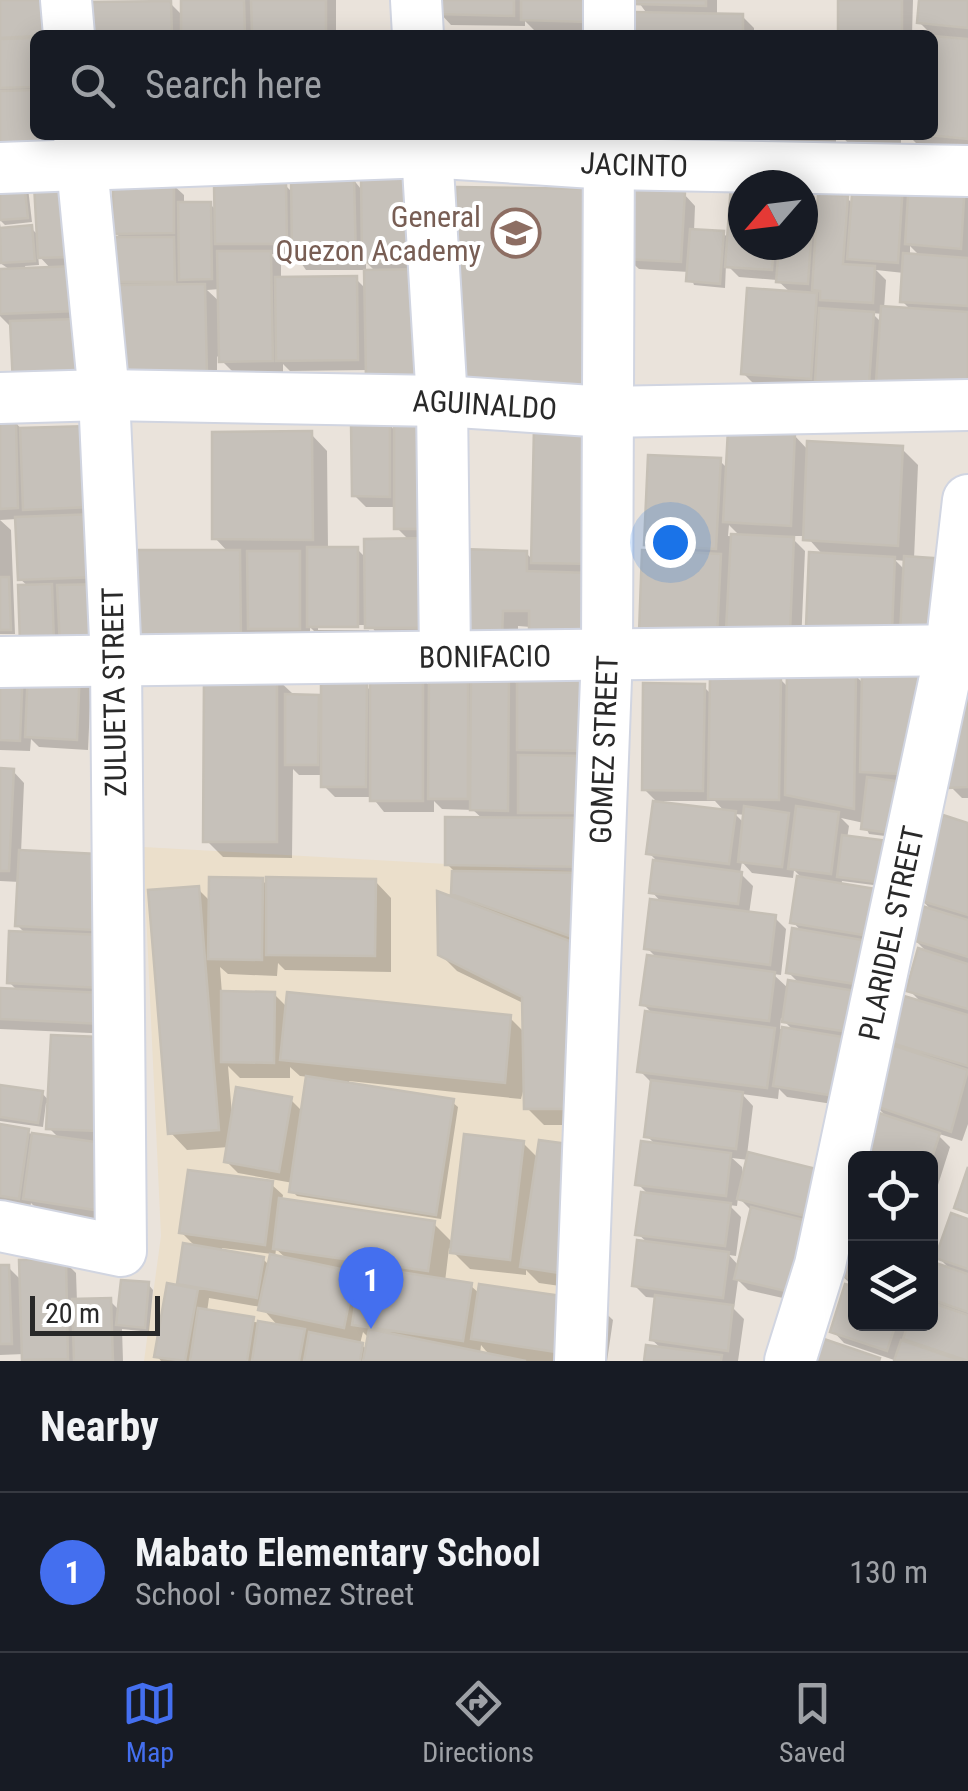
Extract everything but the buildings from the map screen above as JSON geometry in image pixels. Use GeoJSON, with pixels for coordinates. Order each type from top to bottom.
{"type":"FeatureCollection","features":[{"type":"Feature","properties":{"kind":"street"},"geometry":{"type":"LineString","coordinates":[[66,0],[69,30]]}},
{"type":"Feature","properties":{"kind":"street"},"geometry":{"type":"LineString","coordinates":[[416,0],[418,30]]}},
{"type":"Feature","properties":{"kind":"street"},"geometry":{"type":"LineString","coordinates":[[609,30],[610,0]]}},
{"type":"Feature","properties":{"kind":"street"},"geometry":{"type":"LineString","coordinates":[[426,144],[442,400],[445,656]]}},
{"type":"Feature","properties":{"kind":"street","name":"JACINTO"},"geometry":{"type":"LineString","coordinates":[[0,168],[81,151],[426,144],[968,170]]}},
{"type":"Feature","properties":{"kind":"street","name":"GOMEZ STREET"},"geometry":{"type":"LineString","coordinates":[[580,1361],[607,653],[609,150]]}},
{"type":"Feature","properties":{"kind":"street","name":"ZULUETA STREET"},"geometry":{"type":"LineString","coordinates":[[0,1226],[122,1251],[116,661],[104,395],[81,151]]}},
{"type":"Feature","properties":{"kind":"street","name":"AGUINALDO"},"geometry":{"type":"LineString","coordinates":[[0,398],[104,395],[442,400],[606,412],[968,405]]}},
{"type":"Feature","properties":{"kind":"street","name":"PLARIDEL STREET"},"geometry":{"type":"LineString","coordinates":[[790,1361],[820,1265],[959,650],[968,500]]}},
{"type":"Feature","properties":{"kind":"street","name":"BONIFACIO"},"geometry":{"type":"LineString","coordinates":[[0,662],[959,650]]}},
{"type":"Feature","properties":{"kind":"shaded area"},"geometry":{"type":"Polygon","coordinates":[[[143,847],[607,873],[590,1361],[144,1361],[161,1236],[143,847]]]}},
{"type":"Feature","properties":{"kind":"place","name":"General Quezon Academy"},"geometry":{"type":"Point","coordinates":[516,233]}},
{"type":"Feature","properties":{"kind":"place","name":"Mabato Elementary School"},"geometry":{"type":"Point","coordinates":[371,1329]}}]}
